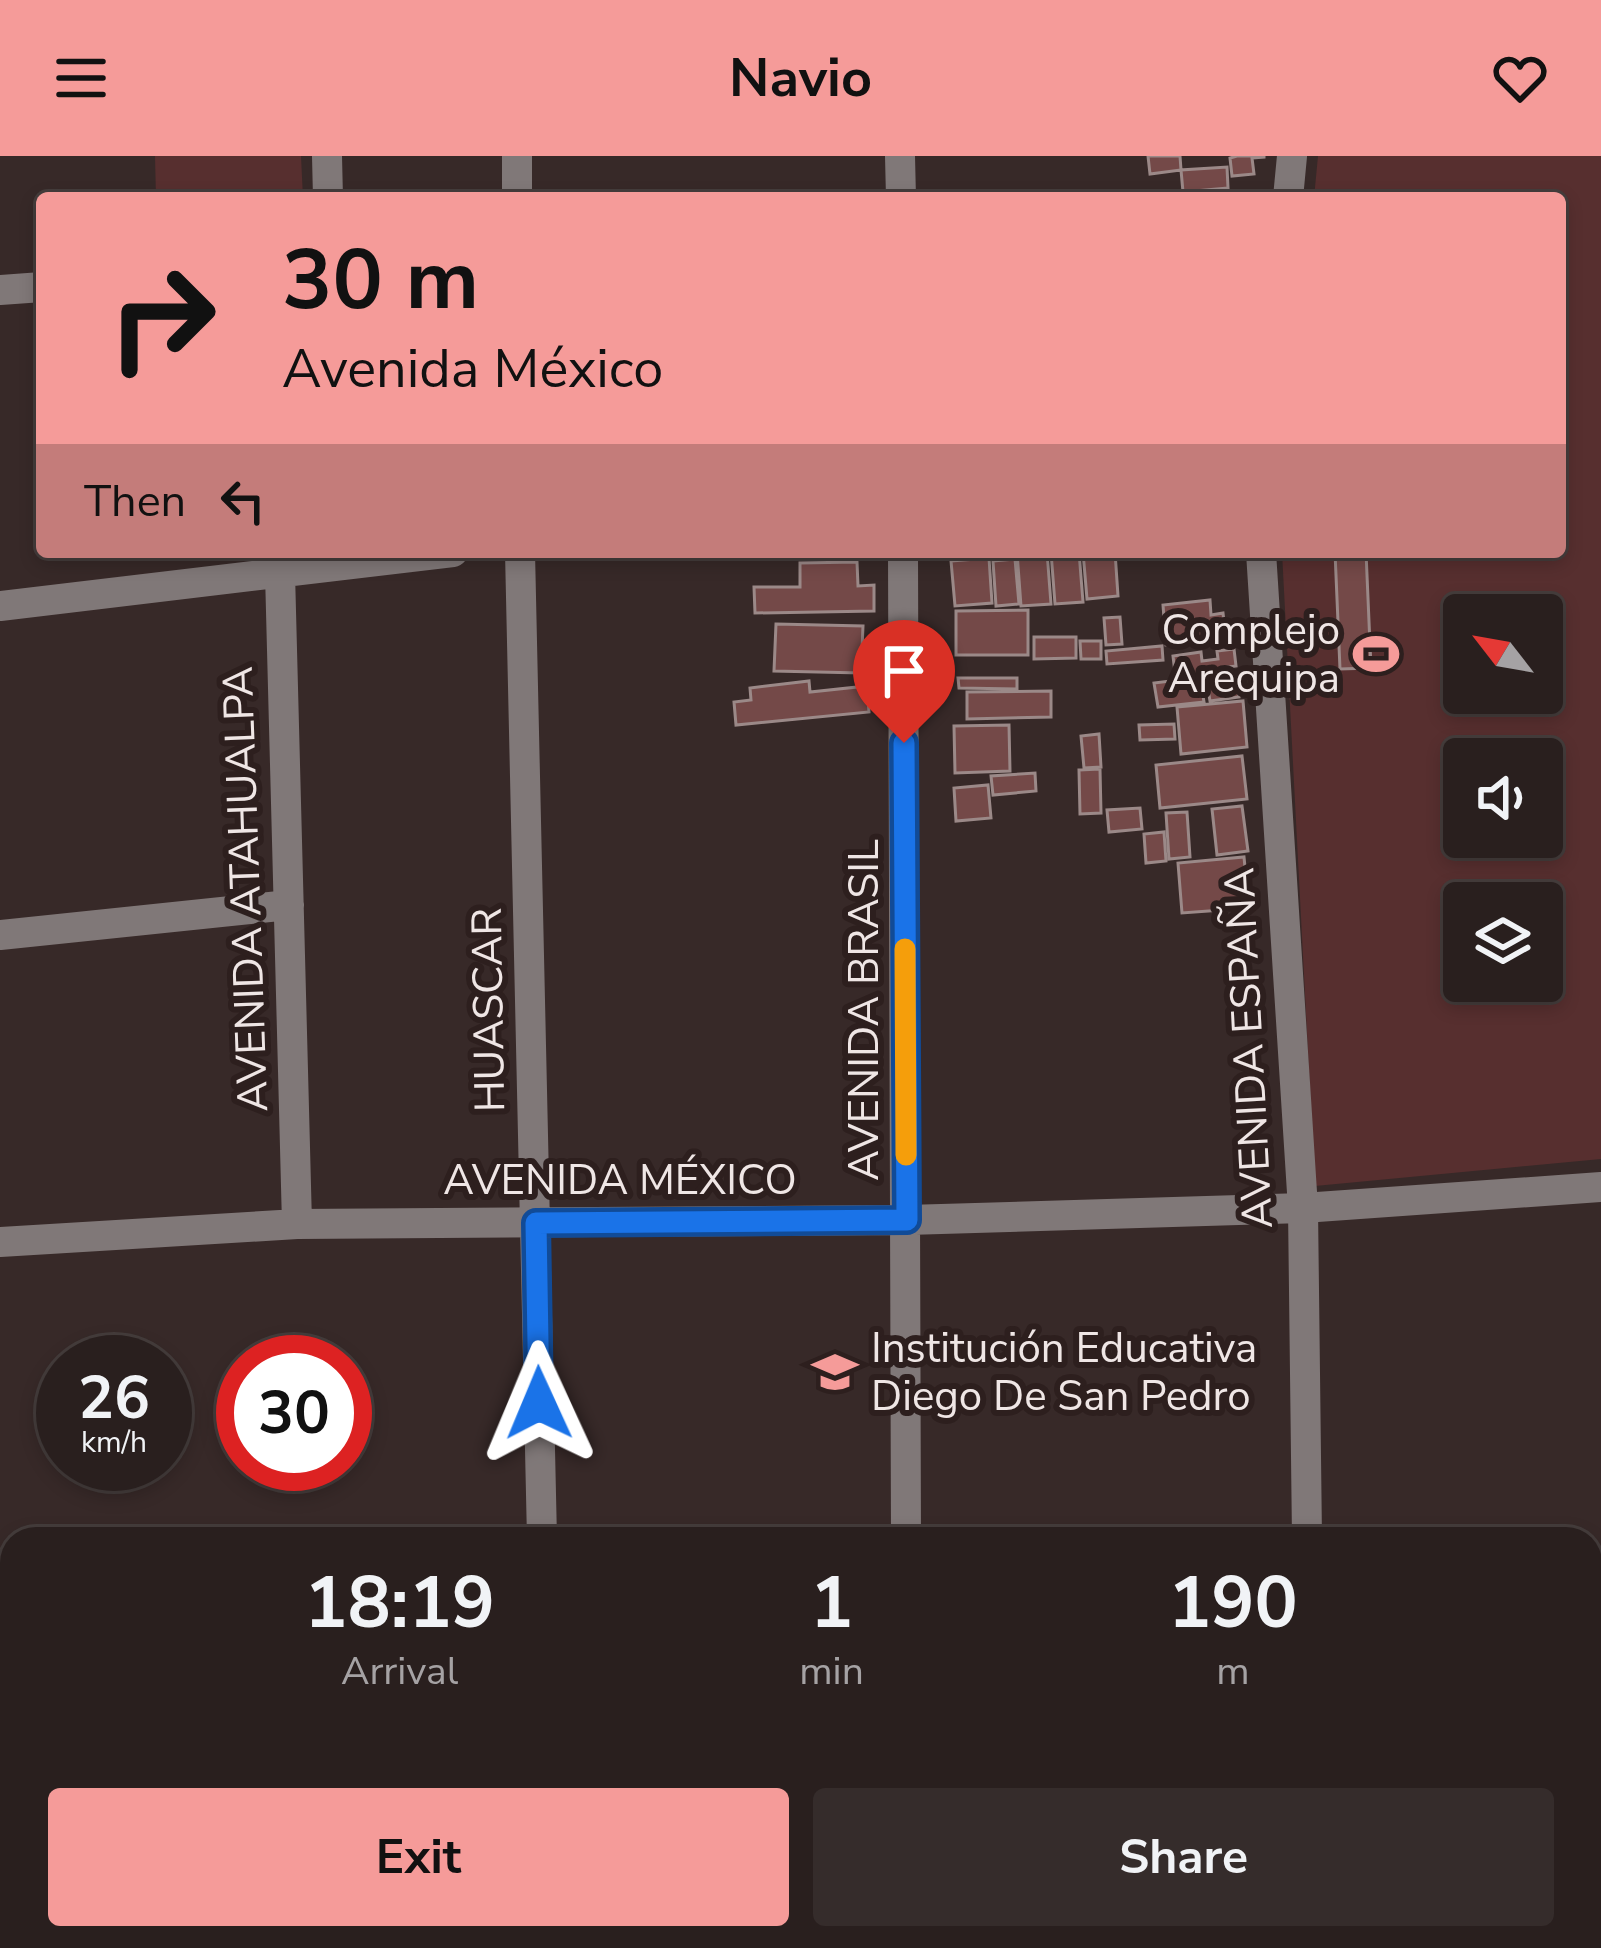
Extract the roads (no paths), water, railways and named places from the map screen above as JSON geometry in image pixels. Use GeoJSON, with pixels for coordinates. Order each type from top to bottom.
{"type":"FeatureCollection","features":[{"type":"Feature","properties":{"kind":"street"},"geometry":{"type":"LineString","coordinates":[[327,156],[328,192]]}},
{"type":"Feature","properties":{"kind":"street"},"geometry":{"type":"LineString","coordinates":[[517,156],[517,192]]}},
{"type":"Feature","properties":{"kind":"street"},"geometry":{"type":"LineString","coordinates":[[900,156],[901,192]]}},
{"type":"Feature","properties":{"kind":"street"},"geometry":{"type":"LineString","coordinates":[[1289,192],[1292,156]]}},
{"type":"Feature","properties":{"kind":"street"},"geometry":{"type":"LineString","coordinates":[[0,290],[36,287]]}},
{"type":"Feature","properties":{"kind":"street"},"geometry":{"type":"LineString","coordinates":[[0,606],[282,562],[350,558]]}},
{"type":"Feature","properties":{"kind":"street","name":"HUASCAR"},"geometry":{"type":"LineString","coordinates":[[520,558],[542,1527]]}},
{"type":"Feature","properties":{"kind":"street","name":"AVENIDA BRASIL"},"geometry":{"type":"LineString","coordinates":[[903,558],[906,1527]]}},
{"type":"Feature","properties":{"kind":"street","name":"AVENIDA ESPAÑA"},"geometry":{"type":"LineString","coordinates":[[1261,558],[1303,1208],[1307,1527]]}},
{"type":"Feature","properties":{"kind":"street","name":"AVENIDA ATAHUALPA"},"geometry":{"type":"LineString","coordinates":[[282,562],[297,1224]]}},
{"type":"Feature","properties":{"kind":"street"},"geometry":{"type":"LineString","coordinates":[[0,935],[289,905]]}},
{"type":"Feature","properties":{"kind":"street","name":"AVENIDA MÉXICO"},"geometry":{"type":"LineString","coordinates":[[0,1242],[297,1224],[907,1220],[1303,1208],[1601,1187]]}},
{"type":"Feature","properties":{"kind":"place","name":"Complejo Arequipa"},"geometry":{"type":"Point","coordinates":[1376,654]}},
{"type":"Feature","properties":{"kind":"place","name":"Institución Educativa Diego De San Pedro"},"geometry":{"type":"Point","coordinates":[835,1372]}}]}
